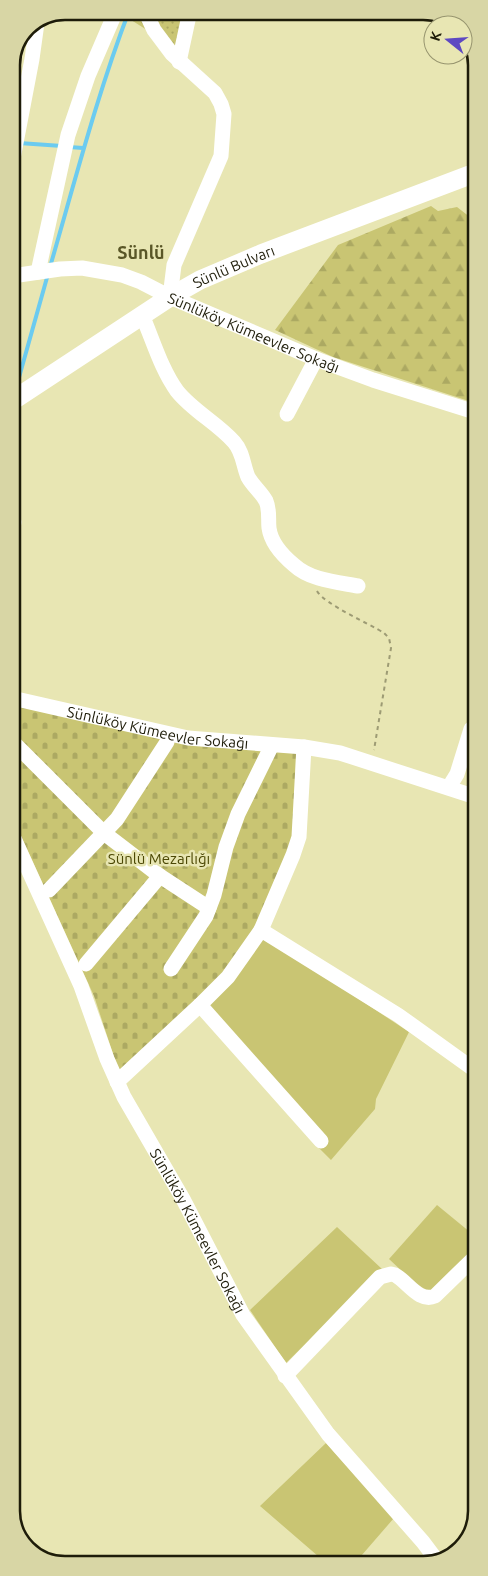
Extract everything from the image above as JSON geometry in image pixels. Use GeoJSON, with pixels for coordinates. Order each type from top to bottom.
{"type":"FeatureCollection","features":[{"type":"Feature","properties":{"kind":"main road","name":"Sünlü Bulvarı"},"geometry":{"type":"LineString","coordinates":[[20,396],[170,297],[200,280],[253,257],[468,176]]}},
{"type":"Feature","properties":{"kind":"street"},"geometry":{"type":"LineString","coordinates":[[38,272],[68,135],[88,76],[112,20]]}},
{"type":"Feature","properties":{"kind":"street","name":"Sünlüköy Kümeevler Sokağı"},"geometry":{"type":"LineString","coordinates":[[149,20],[154,30],[178,62],[215,92],[224,114],[221,156],[174,265],[170,297],[316,359],[373,380],[468,410]]}},
{"type":"Feature","properties":{"kind":"street"},"geometry":{"type":"LineString","coordinates":[[178,62],[188,20]]}},
{"type":"Feature","properties":{"kind":"street"},"geometry":{"type":"LineString","coordinates":[[20,125],[36,31]]}},
{"type":"Feature","properties":{"kind":"street"},"geometry":{"type":"LineString","coordinates":[[20,275],[82,268],[103,270],[142,282],[170,297]]}},
{"type":"Feature","properties":{"kind":"street"},"geometry":{"type":"LineString","coordinates":[[142,315],[166,370],[179,393],[227,435],[238,448],[249,477],[266,500],[269,528],[277,547],[295,566],[314,577],[358,586]]}},
{"type":"Feature","properties":{"kind":"street"},"geometry":{"type":"LineString","coordinates":[[287,414],[316,359]]}},
{"type":"Feature","properties":{"kind":"street","name":"Sünlüköy Kümeevler Sokağı"},"geometry":{"type":"LineString","coordinates":[[20,700],[188,738],[304,747],[340,753],[468,794]]}},
{"type":"Feature","properties":{"kind":"street"},"geometry":{"type":"LineString","coordinates":[[49,890],[123,811],[167,742]]}},
{"type":"Feature","properties":{"kind":"street"},"geometry":{"type":"LineString","coordinates":[[449,787],[457,774],[468,744]]}},
{"type":"Feature","properties":{"kind":"street"},"geometry":{"type":"LineString","coordinates":[[171,969],[202,923],[209,908],[235,822],[272,745]]}},
{"type":"Feature","properties":{"kind":"street"},"geometry":{"type":"LineString","coordinates":[[117,1082],[233,972],[261,930],[290,864],[299,837],[304,747]]}},
{"type":"Feature","properties":{"kind":"street"},"geometry":{"type":"LineString","coordinates":[[20,749],[104,833],[160,876],[209,908]]}},
{"type":"Feature","properties":{"kind":"street","name":"Sünlüköy Kümeevler Sokağı"},"geometry":{"type":"LineString","coordinates":[[20,852],[81,986],[117,1082],[132,1113],[183,1199],[243,1315],[337,1445],[433,1555]]}},
{"type":"Feature","properties":{"kind":"street"},"geometry":{"type":"LineString","coordinates":[[86,964],[160,876]]}},
{"type":"Feature","properties":{"kind":"street"},"geometry":{"type":"LineString","coordinates":[[261,930],[404,1019],[468,1065]]}},
{"type":"Feature","properties":{"kind":"street"},"geometry":{"type":"LineString","coordinates":[[200,1005],[321,1141]]}},
{"type":"Feature","properties":{"kind":"street"},"geometry":{"type":"LineString","coordinates":[[286,1376],[380,1277],[390,1274],[395,1275],[420,1296],[430,1298],[435,1296],[468,1264]]}},
{"type":"Feature","properties":{"kind":"path"},"geometry":{"type":"LineString","coordinates":[[314,577],[316,589],[322,598],[378,629],[389,638],[390,655],[379,728],[371,762]]}},
{"type":"Feature","properties":{"kind":"green space"},"geometry":{"type":"Polygon","coordinates":[[[131,20],[195,20],[185,54],[131,20]]]}},
{"type":"Feature","properties":{"kind":"green space"},"geometry":{"type":"Polygon","coordinates":[[[431,206],[438,211],[457,207],[468,216],[468,401],[333,357],[275,330],[338,245],[431,206]]]}},
{"type":"Feature","properties":{"kind":"green space","name":"Sünlü Mezarlığı"},"geometry":{"type":"Polygon","coordinates":[[[20,704],[296,752],[294,839],[257,927],[229,969],[119,1072],[94,996],[20,834],[20,704]]]}},
{"type":"Feature","properties":{"kind":"green space"},"geometry":{"type":"Polygon","coordinates":[[[260,937],[318,972],[409,1032],[376,1099],[375,1109],[331,1160],[318,1147],[205,1004],[260,937]]]}},
{"type":"Feature","properties":{"kind":"green space"},"geometry":{"type":"Polygon","coordinates":[[[437,1205],[468,1230],[468,1258],[433,1291],[422,1290],[389,1259],[437,1205]]]}},
{"type":"Feature","properties":{"kind":"green space"},"geometry":{"type":"Polygon","coordinates":[[[337,1227],[382,1269],[286,1363],[250,1310],[337,1227]]]}},
{"type":"Feature","properties":{"kind":"green space"},"geometry":{"type":"Polygon","coordinates":[[[326,1443],[394,1518],[361,1556],[318,1556],[260,1506],[326,1443]]]}},
{"type":"Feature","properties":{"kind":"waterway"},"geometry":{"type":"LineString","coordinates":[[50,267],[97,106],[126,20]]}},
{"type":"Feature","properties":{"kind":"waterway"},"geometry":{"type":"LineString","coordinates":[[20,143],[62,146]]}},
{"type":"Feature","properties":{"kind":"waterway"},"geometry":{"type":"LineString","coordinates":[[69,147],[83,148]]}},
{"type":"Feature","properties":{"kind":"waterway"},"geometry":{"type":"LineString","coordinates":[[20,374],[48,274]]}},
{"type":"Feature","properties":{"kind":"district","name":"Sünlü"},"geometry":{"type":"Point","coordinates":[141,252]}}]}
